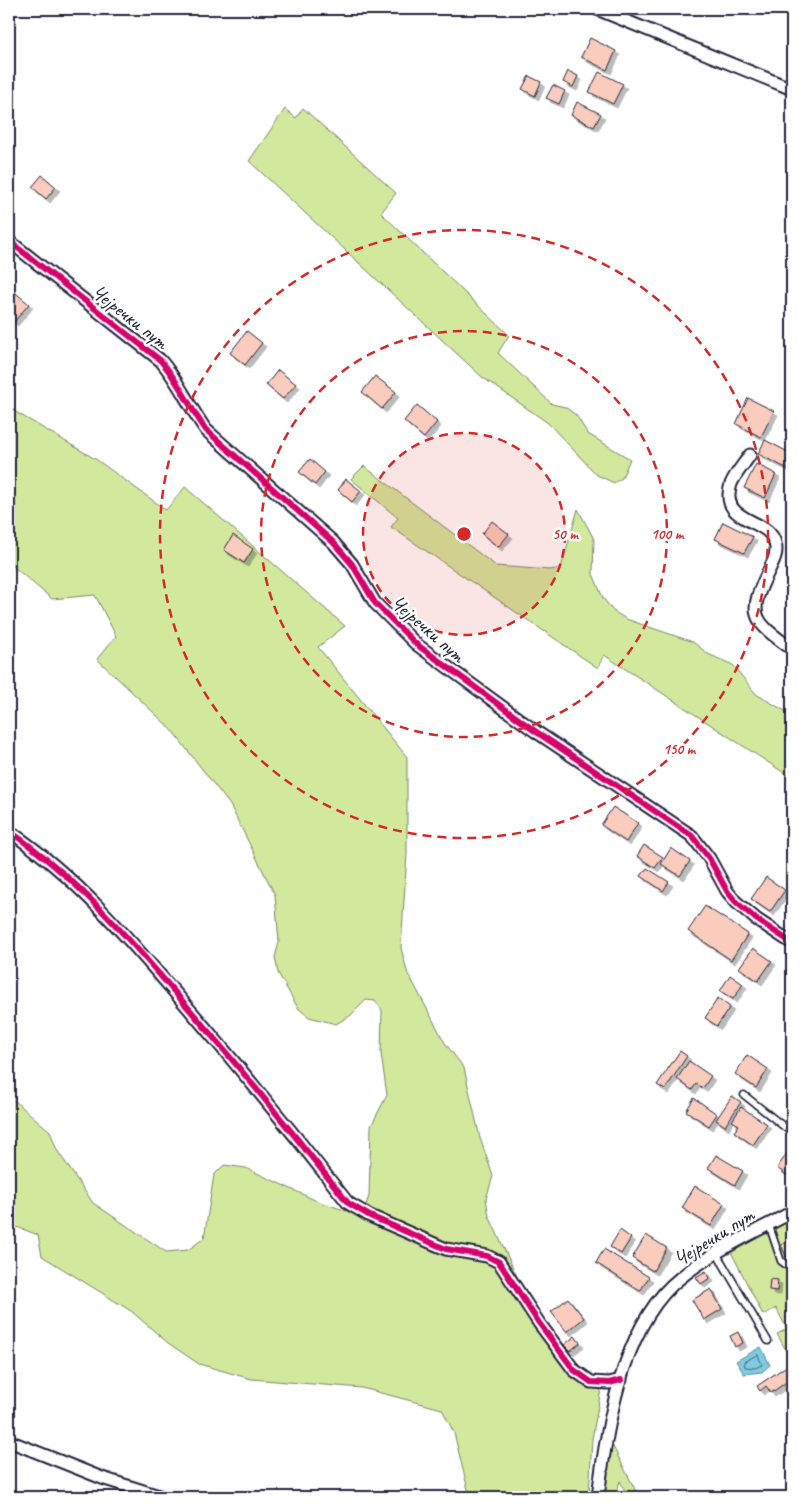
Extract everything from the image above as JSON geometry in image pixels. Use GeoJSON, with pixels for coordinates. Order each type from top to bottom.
{"type":"FeatureCollection","features":[{"type":"Feature","properties":{"kind":"street"},"geometry":{"type":"LineString","coordinates":[[597,9],[792,89]]}},
{"type":"Feature","properties":{"kind":"street","name":"Чејречки пут"},"geometry":{"type":"LineString","coordinates":[[9,242],[160,360],[177,382],[206,430],[333,542],[352,564],[375,603],[416,644],[519,720],[692,836],[709,858],[727,891],[736,902],[792,943]]}},
{"type":"Feature","properties":{"kind":"street"},"geometry":{"type":"LineString","coordinates":[[750,455],[732,483],[731,504],[738,516],[768,531],[775,541],[776,552],[774,561],[758,593],[755,605],[759,622],[770,633],[792,649]]}},
{"type":"Feature","properties":{"kind":"street"},"geometry":{"type":"LineString","coordinates":[[9,831],[73,882],[130,940],[220,1045],[348,1203],[370,1216],[446,1249],[492,1257],[504,1270],[539,1323],[574,1370],[591,1382],[609,1383],[621,1380]]}},
{"type":"Feature","properties":{"kind":"street","name":"Чејречки пут"},"geometry":{"type":"LineString","coordinates":[[598,1497],[607,1432],[621,1380],[630,1354],[653,1309],[672,1286],[702,1263],[792,1212]]}},
{"type":"Feature","properties":{"kind":"street"},"geometry":{"type":"LineString","coordinates":[[9,1441],[102,1478],[162,1497]]}},
{"type":"Feature","properties":{"kind":"lane"},"geometry":{"type":"LineString","coordinates":[[744,1095],[792,1133]]}},
{"type":"Feature","properties":{"kind":"lane"},"geometry":{"type":"LineString","coordinates":[[769,1225],[782,1261],[792,1270]]}},
{"type":"Feature","properties":{"kind":"lane"},"geometry":{"type":"LineString","coordinates":[[717,1254],[768,1341]]}},
{"type":"Feature","properties":{"kind":"green space"},"geometry":{"type":"Polygon","coordinates":[[[303,108],[396,193],[381,213],[509,335],[498,353],[552,404],[565,407],[576,415],[588,434],[630,459],[622,478],[614,483],[597,475],[548,423],[482,377],[249,161],[285,109],[296,118],[303,108]]]}},
{"type":"Feature","properties":{"kind":"green space"},"geometry":{"type":"Polygon","coordinates":[[[9,408],[97,460],[166,510],[185,487],[345,626],[318,647],[407,757],[407,854],[401,948],[407,971],[445,1043],[464,1068],[480,1138],[493,1176],[486,1199],[489,1216],[519,1281],[563,1352],[583,1371],[603,1379],[592,1439],[589,1497],[488,1497],[468,1490],[454,1433],[442,1409],[362,1388],[251,1379],[199,1364],[168,1343],[131,1311],[42,1256],[38,1235],[9,1224],[9,1096],[50,1131],[57,1150],[93,1203],[166,1252],[188,1250],[204,1238],[214,1175],[224,1165],[246,1168],[317,1201],[362,1216],[369,1196],[371,1126],[387,1095],[381,1054],[382,1010],[375,1001],[366,1000],[350,1016],[336,1024],[309,1017],[298,1008],[278,973],[275,957],[279,942],[275,895],[230,805],[171,729],[97,659],[116,636],[95,595],[52,599],[9,563],[9,408]]]}},
{"type":"Feature","properties":{"kind":"green space"},"geometry":{"type":"Polygon","coordinates":[[[364,466],[496,566],[550,570],[561,568],[578,509],[594,539],[593,574],[603,598],[613,611],[626,619],[693,642],[708,654],[733,665],[756,694],[792,715],[792,778],[604,655],[598,668],[391,527],[398,518],[351,479],[364,466]]]}},
{"type":"Feature","properties":{"kind":"green space"},"geometry":{"type":"Polygon","coordinates":[[[792,1219],[792,1239],[781,1245],[790,1263],[792,1262],[792,1354],[789,1356],[777,1334],[787,1329],[776,1308],[763,1315],[731,1252],[792,1219]]]}},
{"type":"Feature","properties":{"kind":"green space"},"geometry":{"type":"Polygon","coordinates":[[[607,1435],[639,1497],[628,1497],[620,1481],[615,1497],[597,1497],[607,1435]]]}},
{"type":"Feature","properties":{"kind":"water"},"geometry":{"type":"Polygon","coordinates":[[[761,1347],[770,1365],[762,1372],[744,1374],[736,1361],[761,1347]]]}},
{"type":"Feature","properties":{"kind":"building"},"geometry":{"type":"Polygon","coordinates":[[[590,38],[616,51],[607,70],[581,57],[590,38]]]}},
{"type":"Feature","properties":{"kind":"building"},"geometry":{"type":"Polygon","coordinates":[[[568,71],[578,76],[573,87],[563,82],[568,71]]]}},
{"type":"Feature","properties":{"kind":"building"},"geometry":{"type":"Polygon","coordinates":[[[599,72],[623,84],[613,104],[589,92],[599,72]]]}},
{"type":"Feature","properties":{"kind":"building"},"geometry":{"type":"Polygon","coordinates":[[[529,76],[541,82],[535,96],[522,89],[529,76]]]}},
{"type":"Feature","properties":{"kind":"building"},"geometry":{"type":"Polygon","coordinates":[[[553,85],[565,91],[559,104],[546,98],[553,85]]]}},
{"type":"Feature","properties":{"kind":"building"},"geometry":{"type":"Polygon","coordinates":[[[577,102],[601,114],[594,127],[571,115],[577,102]]]}},
{"type":"Feature","properties":{"kind":"building"},"geometry":{"type":"Polygon","coordinates":[[[42,175],[56,187],[46,199],[32,187],[42,175]]]}},
{"type":"Feature","properties":{"kind":"building"},"geometry":{"type":"Polygon","coordinates":[[[12,290],[29,304],[14,322],[9,318],[9,293],[12,290]]]}},
{"type":"Feature","properties":{"kind":"building"},"geometry":{"type":"Polygon","coordinates":[[[247,331],[262,343],[245,365],[230,353],[247,331]]]}},
{"type":"Feature","properties":{"kind":"building"},"geometry":{"type":"Polygon","coordinates":[[[278,370],[296,384],[283,399],[266,385],[278,370]]]}},
{"type":"Feature","properties":{"kind":"building"},"geometry":{"type":"Polygon","coordinates":[[[375,376],[396,392],[382,409],[362,392],[375,376]]]}},
{"type":"Feature","properties":{"kind":"building"},"geometry":{"type":"Polygon","coordinates":[[[748,398],[774,411],[761,437],[736,424],[748,398]]]}},
{"type":"Feature","properties":{"kind":"building"},"geometry":{"type":"Polygon","coordinates":[[[417,405],[437,422],[424,438],[404,421],[417,405]]]}},
{"type":"Feature","properties":{"kind":"building"},"geometry":{"type":"Polygon","coordinates":[[[765,440],[792,454],[788,469],[758,454],[765,440]]]}},
{"type":"Feature","properties":{"kind":"building"},"geometry":{"type":"Polygon","coordinates":[[[310,459],[325,472],[315,485],[299,472],[310,459]]]}},
{"type":"Feature","properties":{"kind":"building"},"geometry":{"type":"Polygon","coordinates":[[[756,464],[776,474],[765,498],[744,488],[756,464]]]}},
{"type":"Feature","properties":{"kind":"building"},"geometry":{"type":"Polygon","coordinates":[[[346,479],[361,491],[352,502],[338,490],[346,479]]]}},
{"type":"Feature","properties":{"kind":"building"},"geometry":{"type":"Polygon","coordinates":[[[492,521],[509,534],[498,547],[482,534],[492,521]]]}},
{"type":"Feature","properties":{"kind":"building"},"geometry":{"type":"Polygon","coordinates":[[[723,522],[753,537],[744,553],[715,539],[723,522]]]}},
{"type":"Feature","properties":{"kind":"building"},"geometry":{"type":"Polygon","coordinates":[[[233,535],[253,549],[244,563],[224,550],[233,535]]]}},
{"type":"Feature","properties":{"kind":"building"},"geometry":{"type":"Polygon","coordinates":[[[613,807],[638,823],[626,842],[601,825],[613,807]]]}},
{"type":"Feature","properties":{"kind":"building"},"geometry":{"type":"Polygon","coordinates":[[[644,845],[663,857],[655,868],[637,856],[644,845]]]}},
{"type":"Feature","properties":{"kind":"building"},"geometry":{"type":"Polygon","coordinates":[[[671,848],[690,861],[680,876],[661,864],[671,848]]]}},
{"type":"Feature","properties":{"kind":"building"},"geometry":{"type":"Polygon","coordinates":[[[647,868],[669,882],[663,891],[641,876],[647,868]]]}},
{"type":"Feature","properties":{"kind":"building"},"geometry":{"type":"Polygon","coordinates":[[[766,877],[785,890],[770,912],[751,899],[766,877]]]}},
{"type":"Feature","properties":{"kind":"building"},"geometry":{"type":"Polygon","coordinates":[[[705,906],[748,934],[731,960],[688,931],[705,906]]]}},
{"type":"Feature","properties":{"kind":"building"},"geometry":{"type":"Polygon","coordinates":[[[753,948],[772,961],[758,981],[739,968],[753,948]]]}},
{"type":"Feature","properties":{"kind":"building"},"geometry":{"type":"Polygon","coordinates":[[[730,975],[743,984],[733,999],[720,991],[730,975]]]}},
{"type":"Feature","properties":{"kind":"building"},"geometry":{"type":"Polygon","coordinates":[[[718,998],[730,1007],[717,1026],[705,1018],[718,998]]]}},
{"type":"Feature","properties":{"kind":"building"},"geometry":{"type":"Polygon","coordinates":[[[680,1051],[687,1056],[665,1090],[657,1085],[680,1051]]]}},
{"type":"Feature","properties":{"kind":"building"},"geometry":{"type":"Polygon","coordinates":[[[747,1055],[768,1069],[756,1088],[735,1074],[747,1055]]]}},
{"type":"Feature","properties":{"kind":"building"},"geometry":{"type":"Polygon","coordinates":[[[689,1061],[711,1076],[703,1088],[696,1084],[692,1090],[677,1079],[689,1061]]]}},
{"type":"Feature","properties":{"kind":"building"},"geometry":{"type":"Polygon","coordinates":[[[732,1096],[741,1102],[725,1126],[716,1120],[732,1096]]]}},
{"type":"Feature","properties":{"kind":"building"},"geometry":{"type":"Polygon","coordinates":[[[694,1098],[717,1114],[709,1126],[686,1111],[694,1098]]]}},
{"type":"Feature","properties":{"kind":"building"},"geometry":{"type":"Polygon","coordinates":[[[741,1107],[767,1124],[753,1145],[734,1132],[739,1125],[732,1121],[741,1107]]]}},
{"type":"Feature","properties":{"kind":"building"},"geometry":{"type":"Polygon","coordinates":[[[790,1149],[792,1150],[792,1179],[777,1168],[790,1149]]]}},
{"type":"Feature","properties":{"kind":"building"},"geometry":{"type":"Polygon","coordinates":[[[716,1155],[743,1171],[735,1185],[708,1168],[716,1155]]]}},
{"type":"Feature","properties":{"kind":"building"},"geometry":{"type":"Polygon","coordinates":[[[695,1186],[724,1204],[711,1226],[682,1208],[695,1186]]]}},
{"type":"Feature","properties":{"kind":"building"},"geometry":{"type":"Polygon","coordinates":[[[620,1230],[631,1238],[621,1254],[610,1247],[620,1230]]]}},
{"type":"Feature","properties":{"kind":"building"},"geometry":{"type":"Polygon","coordinates":[[[646,1235],[667,1248],[653,1271],[632,1258],[646,1235]]]}},
{"type":"Feature","properties":{"kind":"building"},"geometry":{"type":"Polygon","coordinates":[[[792,1239],[792,1262],[790,1264],[781,1245],[792,1239]]]}},
{"type":"Feature","properties":{"kind":"building"},"geometry":{"type":"Polygon","coordinates":[[[604,1249],[649,1277],[640,1291],[596,1263],[604,1249]]]}},
{"type":"Feature","properties":{"kind":"building"},"geometry":{"type":"Polygon","coordinates":[[[706,1271],[710,1278],[701,1284],[696,1277],[706,1271]]]}},
{"type":"Feature","properties":{"kind":"building"},"geometry":{"type":"Polygon","coordinates":[[[770,1279],[778,1280],[777,1291],[769,1290],[770,1279]]]}},
{"type":"Feature","properties":{"kind":"building"},"geometry":{"type":"Polygon","coordinates":[[[711,1289],[722,1309],[704,1320],[692,1300],[711,1289]]]}},
{"type":"Feature","properties":{"kind":"building"},"geometry":{"type":"Polygon","coordinates":[[[568,1298],[584,1318],[567,1332],[551,1312],[568,1298]]]}},
{"type":"Feature","properties":{"kind":"building"},"geometry":{"type":"Polygon","coordinates":[[[738,1332],[743,1343],[735,1347],[730,1336],[738,1332]]]}},
{"type":"Feature","properties":{"kind":"building"},"geometry":{"type":"Polygon","coordinates":[[[575,1336],[580,1343],[570,1351],[564,1345],[575,1336]]]}},
{"type":"Feature","properties":{"kind":"building"},"geometry":{"type":"Polygon","coordinates":[[[791,1363],[792,1378],[771,1393],[766,1386],[760,1391],[757,1386],[791,1363]]]}},
{"type":"Feature","properties":{"kind":"cycle path"},"geometry":{"type":"LineString","coordinates":[[9,241],[160,360],[173,377],[206,430],[333,542],[352,564],[375,603],[416,644],[535,731],[692,836],[709,858],[727,891],[736,902],[756,919],[792,943]]}},
{"type":"Feature","properties":{"kind":"cycle path"},"geometry":{"type":"LineString","coordinates":[[9,831],[58,869],[123,933],[247,1077],[348,1203],[370,1216],[446,1249],[487,1256],[499,1262],[539,1323],[574,1370],[591,1382],[609,1383],[621,1380]]}}]}
